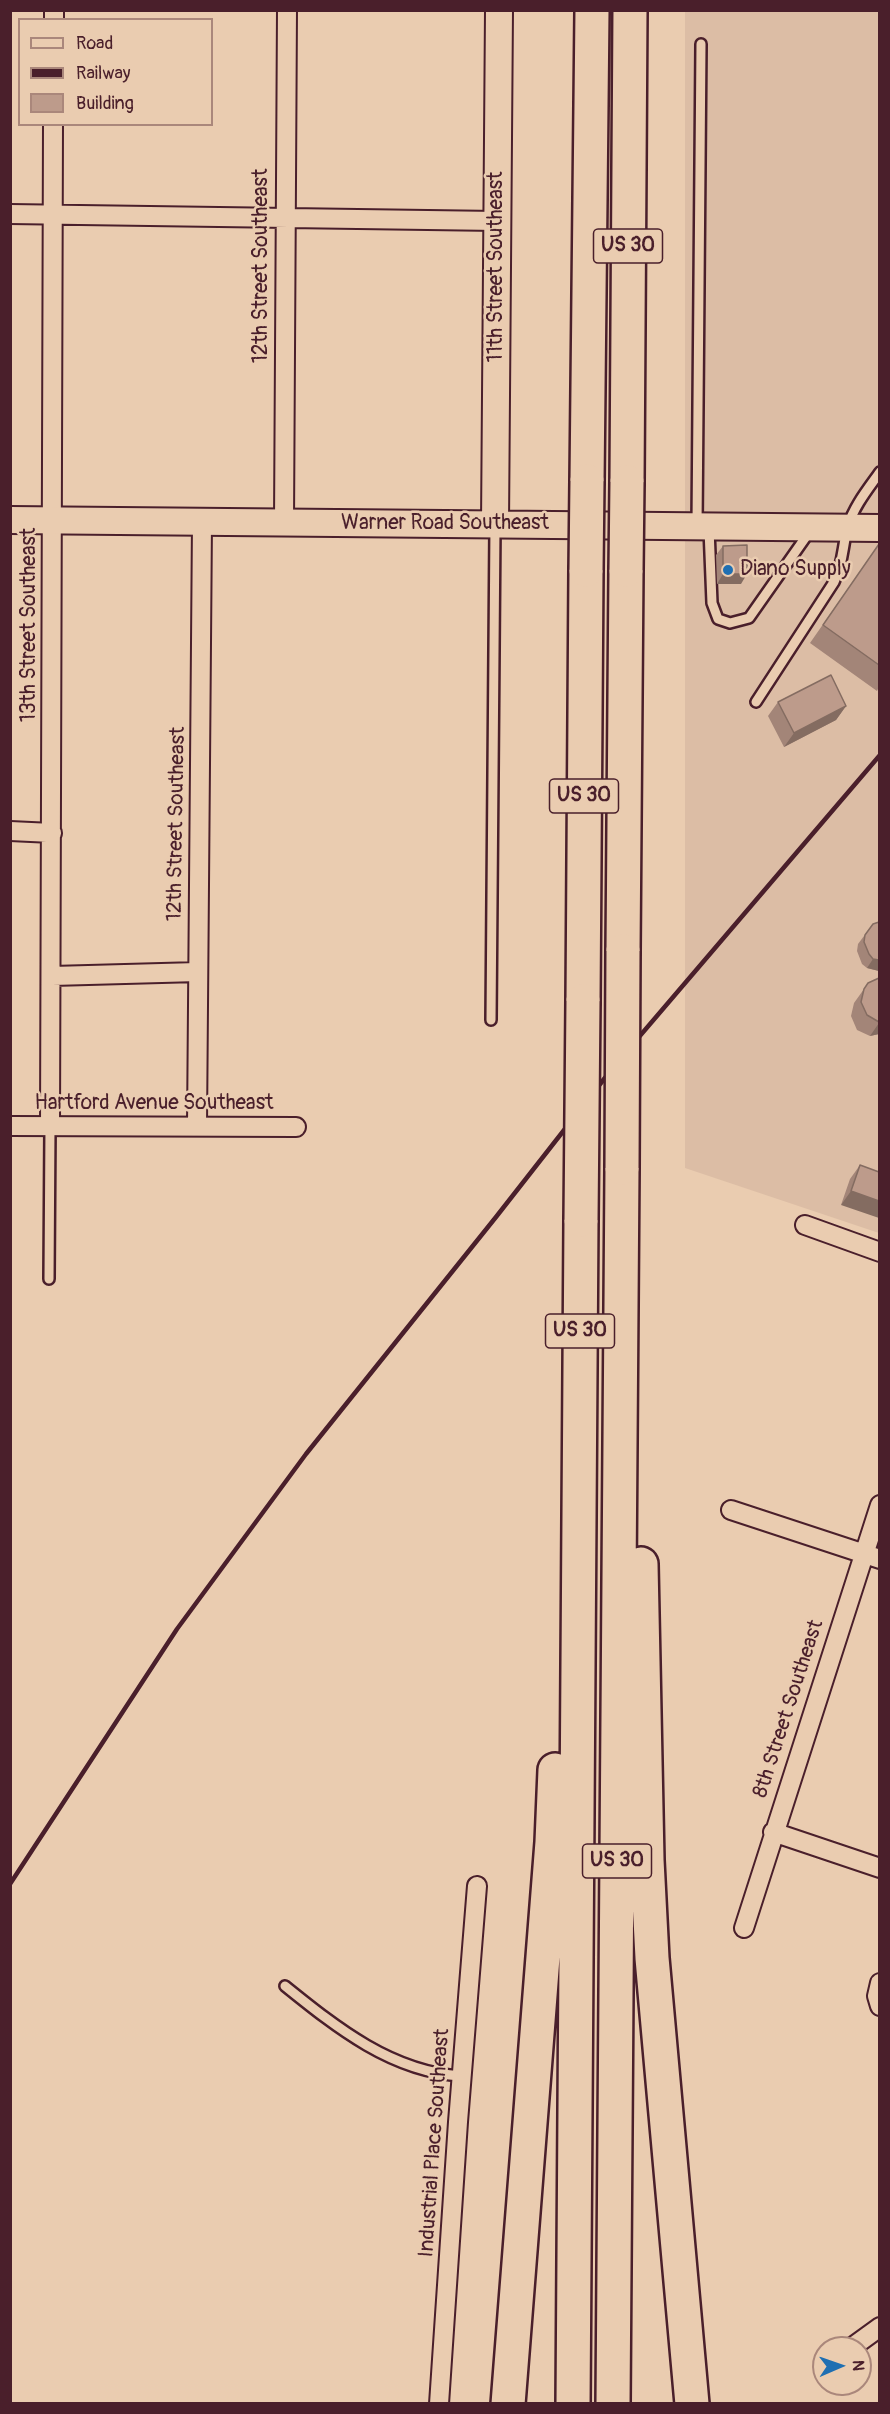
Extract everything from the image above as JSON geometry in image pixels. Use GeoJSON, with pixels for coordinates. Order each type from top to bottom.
{"type":"FeatureCollection","features":[{"type":"Feature","properties":{"kind":"highway","name":"US 30"},"geometry":{"type":"LineString","coordinates":[[573,2403],[592,10]]}},
{"type":"Feature","properties":{"kind":"highway","name":"US 30"},"geometry":{"type":"LineString","coordinates":[[613,2403],[630,10]]}},
{"type":"Feature","properties":{"kind":"highway"},"geometry":{"type":"LineString","coordinates":[[621,1319],[640,1529],[647,1860],[652,1958],[695,2394]]}},
{"type":"Feature","properties":{"kind":"highway"},"geometry":{"type":"LineString","coordinates":[[508,2403],[552,1842],[561,1563],[580,1443]]}},
{"type":"Feature","properties":{"kind":"street","name":"12th Street Southeast"},"geometry":{"type":"LineString","coordinates":[[284,522],[286,10]]}},
{"type":"Feature","properties":{"kind":"street","name":"11th Street Southeast"},"geometry":{"type":"LineString","coordinates":[[495,524],[500,10]]}},
{"type":"Feature","properties":{"kind":"street","name":"13th Street Southeast"},"geometry":{"type":"LineString","coordinates":[[50,1126],[53,126]]}},
{"type":"Feature","properties":{"kind":"street"},"geometry":{"type":"LineString","coordinates":[[10,214],[497,220]]}},
{"type":"Feature","properties":{"kind":"street","name":"Warner Road Southeast"},"geometry":{"type":"LineString","coordinates":[[10,520],[879,528]]}},
{"type":"Feature","properties":{"kind":"street","name":"12th Street Southeast"},"geometry":{"type":"LineString","coordinates":[[197,1126],[202,522]]}},
{"type":"Feature","properties":{"kind":"street"},"geometry":{"type":"LineString","coordinates":[[10,831],[52,833]]}},
{"type":"Feature","properties":{"kind":"street"},"geometry":{"type":"LineString","coordinates":[[52,976],[198,972]]}},
{"type":"Feature","properties":{"kind":"street","name":"Hartford Avenue Southeast"},"geometry":{"type":"LineString","coordinates":[[10,1126],[296,1127]]}},
{"type":"Feature","properties":{"kind":"street"},"geometry":{"type":"LineString","coordinates":[[805,1226],[879,1252]]}},
{"type":"Feature","properties":{"kind":"street","name":"8th Street Southeast"},"geometry":{"type":"LineString","coordinates":[[744,1928],[773,1832],[872,1556],[879,1506]]}},
{"type":"Feature","properties":{"kind":"street"},"geometry":{"type":"LineString","coordinates":[[731,1510],[872,1556]]}},
{"type":"Feature","properties":{"kind":"street"},"geometry":{"type":"LineString","coordinates":[[773,1832],[879,1868]]}},
{"type":"Feature","properties":{"kind":"street","name":"Industrial Place Southeast"},"geometry":{"type":"LineString","coordinates":[[439,2403],[461,2076],[477,1886]]}},
{"type":"Feature","properties":{"kind":"street"},"geometry":{"type":"LineString","coordinates":[[879,1983],[879,2004]]}},
{"type":"Feature","properties":{"kind":"lane"},"geometry":{"type":"LineString","coordinates":[[701,44],[703,526],[712,603],[718,619],[730,623],[749,618],[813,526]]}},
{"type":"Feature","properties":{"kind":"lane"},"geometry":{"type":"LineString","coordinates":[[756,702],[834,582],[842,564],[848,527],[854,510],[879,472]]}},
{"type":"Feature","properties":{"kind":"lane"},"geometry":{"type":"LineString","coordinates":[[491,1020],[495,524]]}},
{"type":"Feature","properties":{"kind":"lane"},"geometry":{"type":"LineString","coordinates":[[49,1279],[50,1126]]}},
{"type":"Feature","properties":{"kind":"lane"},"geometry":{"type":"LineString","coordinates":[[285,1986],[337,2027],[362,2043],[401,2062],[429,2072],[461,2076]]}},
{"type":"Feature","properties":{"kind":"shaded area"},"geometry":{"type":"Polygon","coordinates":[[[685,11],[879,11],[879,1233],[685,1168],[685,11]]]}},
{"type":"Feature","properties":{"kind":"building"},"geometry":{"type":"Polygon","coordinates":[[[879,544],[879,665],[823,625],[879,544]]]}},
{"type":"Feature","properties":{"kind":"building"},"geometry":{"type":"Polygon","coordinates":[[[747,545],[747,574],[723,574],[723,546],[747,545]]]}},
{"type":"Feature","properties":{"kind":"building"},"geometry":{"type":"Polygon","coordinates":[[[831,675],[846,706],[794,733],[778,702],[831,675]]]}},
{"type":"Feature","properties":{"kind":"building"},"geometry":{"type":"Polygon","coordinates":[[[879,922],[879,960],[873,959],[864,942],[865,935],[873,924],[879,922]]]}},
{"type":"Feature","properties":{"kind":"building"},"geometry":{"type":"Polygon","coordinates":[[[879,978],[879,1022],[867,1015],[861,1002],[868,983],[879,978]]]}},
{"type":"Feature","properties":{"kind":"building"},"geometry":{"type":"Polygon","coordinates":[[[860,1165],[879,1172],[879,1201],[851,1191],[860,1165]]]}},
{"type":"Feature","properties":{"kind":"railway"},"geometry":{"type":"LineString","coordinates":[[10,1884],[177,1629],[306,1454],[615,1065],[880,755]]}},
{"type":"Feature","properties":{"kind":"place","name":"Diano Supply"},"geometry":{"type":"Point","coordinates":[728,570]}}]}
